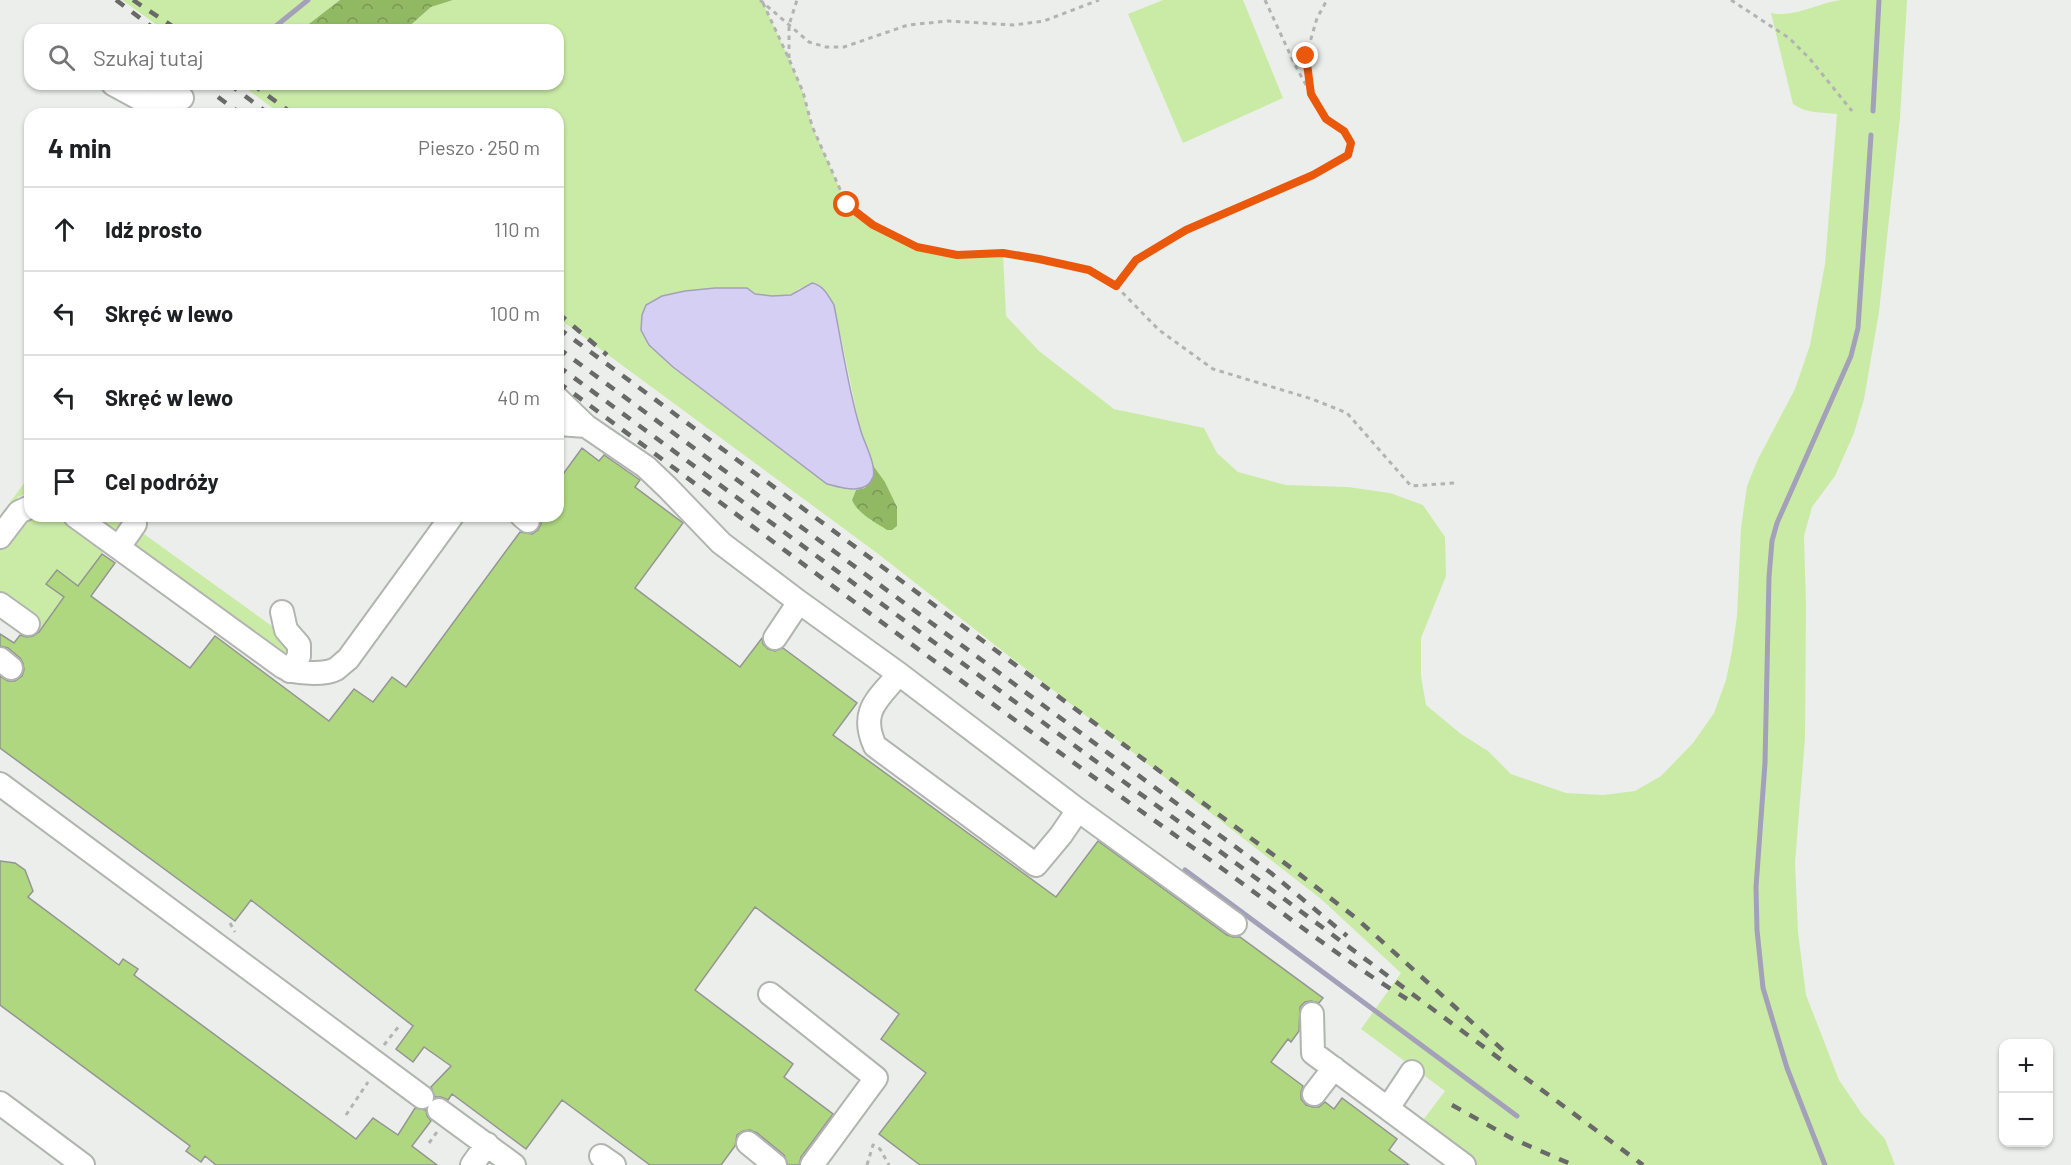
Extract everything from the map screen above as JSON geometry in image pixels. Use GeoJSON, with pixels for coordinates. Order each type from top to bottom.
{"type":"FeatureCollection","features":[{"type":"Feature","properties":{"kind":"lane"},"geometry":{"type":"LineString","coordinates":[[130,90],[175,106]]}},
{"type":"Feature","properties":{"kind":"lane"},"geometry":{"type":"LineString","coordinates":[[162,90],[175,106]]}},
{"type":"Feature","properties":{"kind":"lane"},"geometry":{"type":"LineString","coordinates":[[564,405],[586,426],[646,467],[721,543],[799,603],[900,674],[1078,810],[1235,924]]}},
{"type":"Feature","properties":{"kind":"lane"},"geometry":{"type":"LineString","coordinates":[[564,424],[586,426]]}},
{"type":"Feature","properties":{"kind":"lane"},"geometry":{"type":"LineString","coordinates":[[0,537],[19,513],[24,510]]}},
{"type":"Feature","properties":{"kind":"lane"},"geometry":{"type":"LineString","coordinates":[[84,522],[290,671],[315,673],[335,670],[348,659],[448,522]]}},
{"type":"Feature","properties":{"kind":"lane"},"geometry":{"type":"LineString","coordinates":[[119,547],[135,524]]}},
{"type":"Feature","properties":{"kind":"lane"},"geometry":{"type":"LineString","coordinates":[[775,638],[799,603]]}},
{"type":"Feature","properties":{"kind":"lane"},"geometry":{"type":"LineString","coordinates":[[0,604],[28,624]]}},
{"type":"Feature","properties":{"kind":"lane"},"geometry":{"type":"LineString","coordinates":[[282,612],[286,630],[299,645],[298,656],[290,671]]}},
{"type":"Feature","properties":{"kind":"lane"},"geometry":{"type":"LineString","coordinates":[[900,674],[872,706],[869,732],[875,746],[1036,865],[1078,810]]}},
{"type":"Feature","properties":{"kind":"lane"},"geometry":{"type":"LineString","coordinates":[[0,784],[434,1111],[487,1144],[514,1165]]}},
{"type":"Feature","properties":{"kind":"lane"},"geometry":{"type":"LineString","coordinates":[[770,994],[876,1078],[812,1165]]}},
{"type":"Feature","properties":{"kind":"lane"},"geometry":{"type":"LineString","coordinates":[[1312,1014],[1313,1053],[1464,1165]]}},
{"type":"Feature","properties":{"kind":"lane"},"geometry":{"type":"LineString","coordinates":[[1314,1094],[1334,1068]]}},
{"type":"Feature","properties":{"kind":"lane"},"geometry":{"type":"LineString","coordinates":[[1388,1108],[1412,1072]]}},
{"type":"Feature","properties":{"kind":"lane"},"geometry":{"type":"LineString","coordinates":[[0,1103],[83,1165]]}},
{"type":"Feature","properties":{"kind":"lane"},"geometry":{"type":"LineString","coordinates":[[748,1143],[775,1165]]}},
{"type":"Feature","properties":{"kind":"lane"},"geometry":{"type":"LineString","coordinates":[[472,1165],[487,1144]]}},
{"type":"Feature","properties":{"kind":"path"},"geometry":{"type":"LineString","coordinates":[[789,59],[789,25],[797,0]]}},
{"type":"Feature","properties":{"kind":"path"},"geometry":{"type":"LineString","coordinates":[[762,1],[809,42],[826,47],[844,47],[908,25],[948,21],[1014,25],[1044,21],[1099,0]]}},
{"type":"Feature","properties":{"kind":"path"},"geometry":{"type":"LineString","coordinates":[[1116,286],[1136,260],[1186,230],[1313,175],[1348,155],[1351,143],[1344,131],[1326,119],[1295,65],[1265,0]]}},
{"type":"Feature","properties":{"kind":"path"},"geometry":{"type":"LineString","coordinates":[[1311,94],[1306,56],[1317,18],[1327,0]]}},
{"type":"Feature","properties":{"kind":"path"},"geometry":{"type":"LineString","coordinates":[[1731,0],[1789,39],[1810,59],[1852,111]]}},
{"type":"Feature","properties":{"kind":"path"},"geometry":{"type":"LineString","coordinates":[[762,1],[789,59],[812,126],[847,205],[873,225],[917,247],[957,255],[1003,253],[1089,270],[1116,286],[1159,330],[1213,369],[1312,399],[1347,413],[1411,486],[1455,483]]}},
{"type":"Feature","properties":{"kind":"path"},"geometry":{"type":"LineString","coordinates":[[346,1115],[373,1076]]}},
{"type":"Feature","properties":{"kind":"path"},"geometry":{"type":"LineString","coordinates":[[429,1143],[434,1111]]}},
{"type":"Feature","properties":{"kind":"path"},"geometry":{"type":"LineString","coordinates":[[867,1165],[873,1145],[880,1149],[889,1165]]}},
{"type":"Feature","properties":{"kind":"green space"},"geometry":{"type":"Polygon","coordinates":[[[122,0],[340,0],[309,24],[156,24],[122,0]]]}},
{"type":"Feature","properties":{"kind":"green space"},"geometry":{"type":"Polygon","coordinates":[[[340,0],[453,0],[431,7],[412,24],[309,24],[340,0]]]}},
{"type":"Feature","properties":{"kind":"green space"},"geometry":{"type":"Polygon","coordinates":[[[453,0],[760,0],[789,59],[803,92],[812,126],[847,205],[873,225],[917,247],[958,255],[1003,253],[1006,316],[1039,351],[1114,409],[1204,428],[1217,453],[1238,472],[1286,485],[1348,487],[1390,493],[1423,505],[1445,537],[1446,576],[1421,638],[1421,676],[1426,705],[1461,734],[1488,751],[1511,774],[1566,793],[1603,795],[1635,791],[1661,776],[1693,743],[1714,713],[1726,680],[1732,651],[1737,616],[1741,528],[1747,486],[1758,459],[1795,389],[1810,345],[1825,264],[1837,114],[1809,111],[1793,104],[1771,13],[1788,14],[1841,0],[1907,0],[1900,118],[1879,312],[1864,399],[1854,433],[1835,476],[1812,507],[1804,536],[1805,738],[1795,863],[1798,932],[1806,995],[1839,1080],[1862,1114],[1885,1139],[1895,1165],[1453,1165],[1411,1136],[1445,1091],[1361,1029],[1401,973],[1321,899],[877,553],[564,322],[564,108],[273,108],[248,90],[564,90],[564,24],[412,24],[431,7],[453,0]],[[818,284],[800,288],[791,295],[772,296],[755,294],[747,288],[685,291],[649,345],[673,367],[827,484],[856,490],[852,500],[897,507],[885,482],[872,464],[860,428],[834,304],[818,284]]]}},
{"type":"Feature","properties":{"kind":"green space"},"geometry":{"type":"Polygon","coordinates":[[[1163,0],[1243,0],[1283,98],[1183,143],[1128,14],[1163,0]]]}},
{"type":"Feature","properties":{"kind":"green space"},"geometry":{"type":"Polygon","coordinates":[[[872,464],[885,482],[897,507],[897,526],[892,530],[887,530],[867,517],[852,500],[856,490],[865,488],[874,471],[872,464]]]}},
{"type":"Feature","properties":{"kind":"green space"},"geometry":{"type":"Polygon","coordinates":[[[24,483],[24,494],[18,497],[0,522],[0,516],[24,483]]]}},
{"type":"Feature","properties":{"kind":"green space"},"geometry":{"type":"Polygon","coordinates":[[[24,521],[69,522],[103,543],[102,554],[78,586],[57,570],[47,585],[64,597],[41,628],[0,596],[0,543],[13,526],[24,521]]]}},
{"type":"Feature","properties":{"kind":"green space"},"geometry":{"type":"Polygon","coordinates":[[[93,522],[127,522],[283,634],[287,652],[281,654],[93,522]]]}},
{"type":"Feature","properties":{"kind":"shaded area"},"geometry":{"type":"Polygon","coordinates":[[[812,283],[822,288],[834,305],[852,398],[873,466],[874,472],[870,483],[859,489],[846,489],[827,484],[673,367],[649,345],[641,330],[642,315],[646,305],[662,296],[715,288],[747,288],[755,294],[791,295],[812,283]]]}},
{"type":"Feature","properties":{"kind":"building"},"geometry":{"type":"Polygon","coordinates":[[[582,448],[599,461],[604,455],[640,480],[635,487],[683,523],[635,588],[740,667],[762,638],[763,644],[768,649],[775,651],[783,648],[857,703],[833,735],[1056,897],[1098,841],[1227,935],[1240,937],[1323,998],[1319,1003],[1305,1002],[1300,1007],[1299,1031],[1291,1042],[1288,1039],[1271,1062],[1303,1086],[1301,1099],[1306,1105],[1319,1107],[1325,1102],[1334,1109],[1342,1098],[1397,1139],[1389,1150],[1409,1165],[920,1165],[879,1134],[926,1073],[881,1039],[899,1014],[755,907],[695,990],[793,1064],[784,1077],[833,1114],[801,1157],[799,1165],[788,1165],[784,1155],[750,1130],[737,1135],[735,1146],[721,1165],[650,1165],[562,1100],[526,1149],[452,1094],[448,1100],[435,1097],[431,1087],[451,1066],[424,1047],[413,1062],[396,1049],[413,1026],[251,900],[235,921],[0,748],[0,676],[8,681],[15,681],[22,676],[24,670],[20,658],[8,648],[0,646],[0,634],[14,643],[20,635],[27,637],[39,632],[64,597],[46,584],[57,570],[78,586],[102,554],[115,563],[91,596],[190,668],[215,636],[329,721],[354,689],[373,702],[392,677],[406,687],[520,532],[532,534],[538,530],[541,522],[564,522],[564,473],[582,448]]]}},
{"type":"Feature","properties":{"kind":"building"},"geometry":{"type":"Polygon","coordinates":[[[0,861],[15,863],[25,870],[33,891],[28,897],[119,965],[123,959],[138,969],[134,975],[356,1139],[373,1118],[398,1135],[415,1108],[426,1110],[431,1121],[412,1146],[437,1165],[216,1165],[205,1156],[201,1162],[186,1151],[190,1146],[0,1005],[0,861]]]}},
{"type":"Feature","properties":{"kind":"waterway"},"geometry":{"type":"LineString","coordinates":[[278,24],[308,0]]}},
{"type":"Feature","properties":{"kind":"waterway"},"geometry":{"type":"LineString","coordinates":[[1873,111],[1879,0]]}},
{"type":"Feature","properties":{"kind":"waterway"},"geometry":{"type":"LineString","coordinates":[[1825,1165],[1787,1068],[1763,988],[1757,930],[1756,887],[1765,763],[1769,577],[1772,541],[1777,523],[1851,356],[1858,328],[1871,135]]}},
{"type":"Feature","properties":{"kind":"waterway"},"geometry":{"type":"LineString","coordinates":[[1185,870],[1517,1116]]}},
{"type":"Feature","properties":{"kind":"railway"},"geometry":{"type":"LineString","coordinates":[[116,0],[148,24]]}},
{"type":"Feature","properties":{"kind":"railway"},"geometry":{"type":"LineString","coordinates":[[133,0],[169,24]]}},
{"type":"Feature","properties":{"kind":"railway"},"geometry":{"type":"LineString","coordinates":[[237,90],[261,108]]}},
{"type":"Feature","properties":{"kind":"railway"},"geometry":{"type":"LineString","coordinates":[[260,90],[285,108]]}},
{"type":"Feature","properties":{"kind":"railway"},"geometry":{"type":"LineString","coordinates":[[218,97],[233,108]]}},
{"type":"Feature","properties":{"kind":"railway"},"geometry":{"type":"LineString","coordinates":[[564,318],[607,355]]}},
{"type":"Feature","properties":{"kind":"railway"},"geometry":{"type":"LineString","coordinates":[[564,332],[1294,870],[1356,918],[1505,1052]]}},
{"type":"Feature","properties":{"kind":"railway"},"geometry":{"type":"LineString","coordinates":[[564,352],[1271,873],[1347,936]]}},
{"type":"Feature","properties":{"kind":"railway"},"geometry":{"type":"LineString","coordinates":[[564,370],[1643,1165]]}},
{"type":"Feature","properties":{"kind":"railway"},"geometry":{"type":"LineString","coordinates":[[564,386],[1023,726],[1320,941],[1407,999]]}},
{"type":"Feature","properties":{"kind":"railway"},"geometry":{"type":"LineString","coordinates":[[1452,1105],[1513,1139],[1573,1165]]}},
{"type":"Feature","properties":{"kind":"route"},"geometry":{"type":"LineString","coordinates":[[847,205],[873,225],[917,247],[957,255],[1003,253],[1039,259],[1089,270],[1116,286],[1136,260],[1186,230],[1313,175],[1348,155],[1351,143],[1344,131],[1326,119],[1311,94],[1306,56]]}}]}
